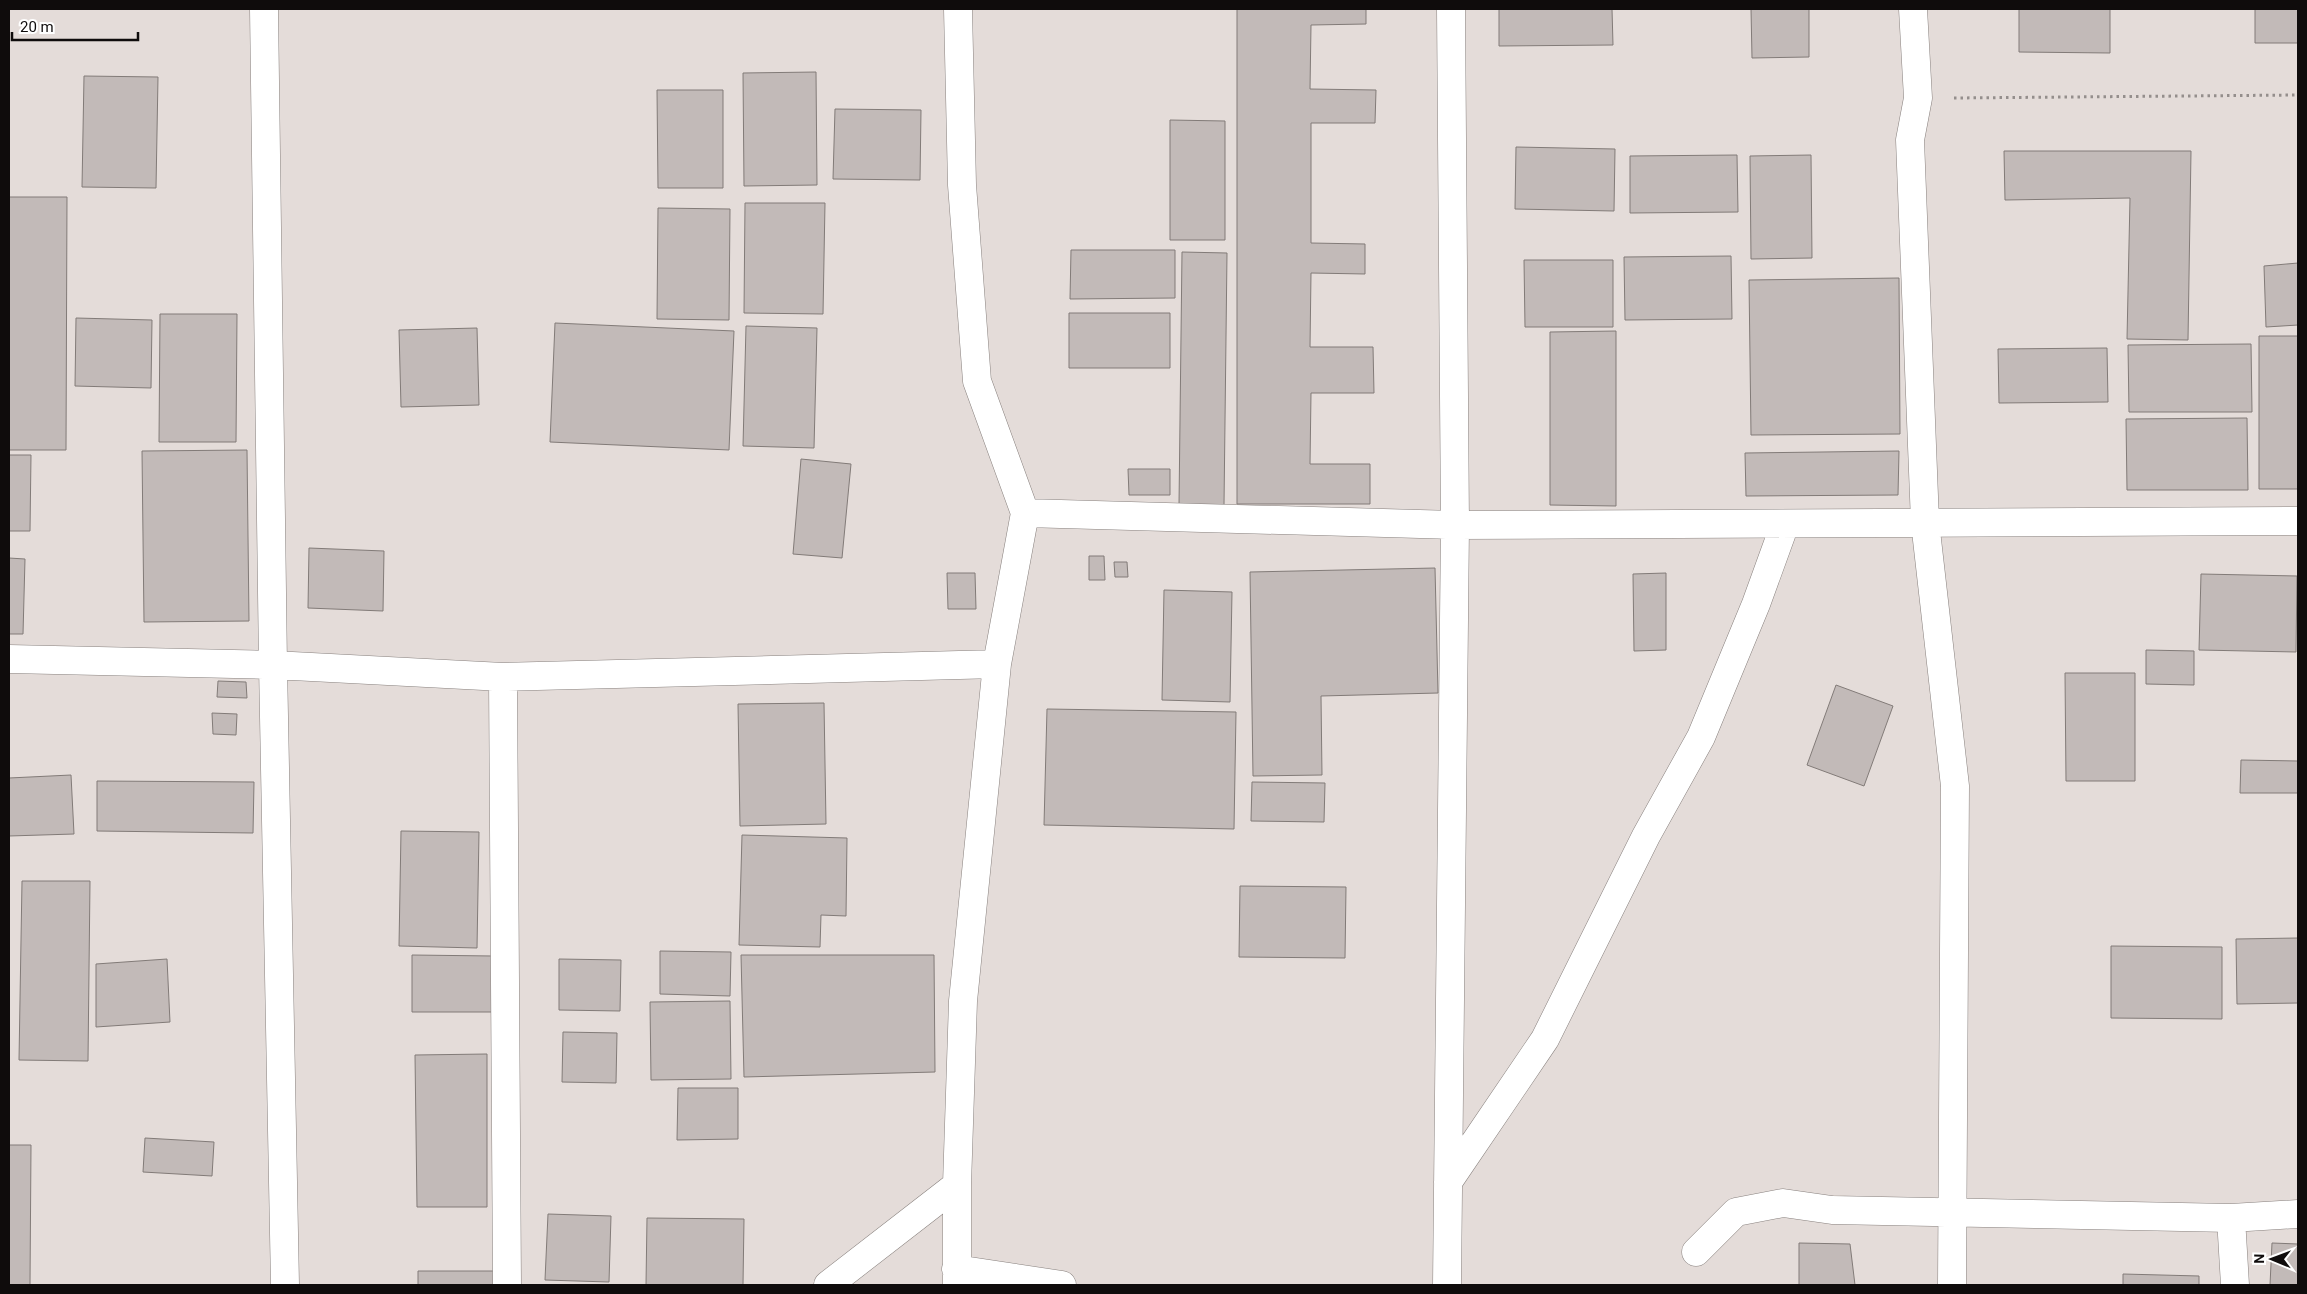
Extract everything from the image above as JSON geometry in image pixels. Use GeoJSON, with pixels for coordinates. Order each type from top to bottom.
{"type":"FeatureCollection","features":[{"type":"Feature","properties":{"kind":"street"},"geometry":{"type":"LineString","coordinates":[[264,9],[273,665],[285,1285]]}},
{"type":"Feature","properties":{"kind":"street"},"geometry":{"type":"LineString","coordinates":[[958,9],[962,185],[977,381],[1026,513],[997,664],[963,1001],[957,1185],[957,1277],[1062,1285]]}},
{"type":"Feature","properties":{"kind":"street"},"geometry":{"type":"LineString","coordinates":[[1447,1285],[1455,525],[1451,9]]}},
{"type":"Feature","properties":{"kind":"street"},"geometry":{"type":"LineString","coordinates":[[1913,9],[1918,98],[1910,140],[1925,522],[1955,786],[1952,1285]]}},
{"type":"Feature","properties":{"kind":"street"},"geometry":{"type":"LineString","coordinates":[[1026,513],[1455,525],[2298,521]]}},
{"type":"Feature","properties":{"kind":"street"},"geometry":{"type":"LineString","coordinates":[[1448,1182],[1545,1039],[1646,836],[1701,737],[1756,604],[1785,524]]}},
{"type":"Feature","properties":{"kind":"street"},"geometry":{"type":"LineString","coordinates":[[9,660],[273,665],[503,677],[997,664]]}},
{"type":"Feature","properties":{"kind":"street"},"geometry":{"type":"LineString","coordinates":[[503,677],[508,1285]]}},
{"type":"Feature","properties":{"kind":"street"},"geometry":{"type":"LineString","coordinates":[[828,1285],[957,1185]]}},
{"type":"Feature","properties":{"kind":"street"},"geometry":{"type":"LineString","coordinates":[[1696,1252],[1736,1212],[1783,1202],[1832,1210],[2231,1218],[2298,1214]]}},
{"type":"Feature","properties":{"kind":"street"},"geometry":{"type":"LineString","coordinates":[[2231,1218],[2235,1285]]}},
{"type":"Feature","properties":{"kind":"path"},"geometry":{"type":"LineString","coordinates":[[1918,98],[2298,95]]}},
{"type":"Feature","properties":{"kind":"building"},"geometry":{"type":"Polygon","coordinates":[[[1237,9],[1366,9],[1366,24],[1311,25],[1310,89],[1376,90],[1375,123],[1311,123],[1311,243],[1365,244],[1365,274],[1311,273],[1310,347],[1373,347],[1374,393],[1311,393],[1310,464],[1370,464],[1370,504],[1237,504],[1237,9]]]}},
{"type":"Feature","properties":{"kind":"building"},"geometry":{"type":"Polygon","coordinates":[[[1499,9],[1612,9],[1613,45],[1499,46],[1499,9]]]}},
{"type":"Feature","properties":{"kind":"building"},"geometry":{"type":"Polygon","coordinates":[[[1751,9],[1809,9],[1809,57],[1752,58],[1751,9]]]}},
{"type":"Feature","properties":{"kind":"building"},"geometry":{"type":"Polygon","coordinates":[[[2019,9],[2110,9],[2110,53],[2019,52],[2019,9]]]}},
{"type":"Feature","properties":{"kind":"building"},"geometry":{"type":"Polygon","coordinates":[[[2255,9],[2298,9],[2298,43],[2255,43],[2255,9]]]}},
{"type":"Feature","properties":{"kind":"building"},"geometry":{"type":"Polygon","coordinates":[[[816,72],[817,185],[744,186],[743,73],[816,72]]]}},
{"type":"Feature","properties":{"kind":"building"},"geometry":{"type":"Polygon","coordinates":[[[84,76],[158,77],[156,188],[82,187],[84,76]]]}},
{"type":"Feature","properties":{"kind":"building"},"geometry":{"type":"Polygon","coordinates":[[[657,90],[723,90],[723,188],[658,188],[657,90]]]}},
{"type":"Feature","properties":{"kind":"building"},"geometry":{"type":"Polygon","coordinates":[[[835,109],[921,110],[920,180],[833,179],[835,109]]]}},
{"type":"Feature","properties":{"kind":"building"},"geometry":{"type":"Polygon","coordinates":[[[1170,120],[1225,121],[1225,240],[1170,240],[1170,120]]]}},
{"type":"Feature","properties":{"kind":"building"},"geometry":{"type":"Polygon","coordinates":[[[1516,147],[1615,149],[1614,211],[1515,209],[1516,147]]]}},
{"type":"Feature","properties":{"kind":"building"},"geometry":{"type":"Polygon","coordinates":[[[2004,151],[2191,151],[2188,340],[2127,339],[2130,198],[2005,200],[2004,151]]]}},
{"type":"Feature","properties":{"kind":"building"},"geometry":{"type":"Polygon","coordinates":[[[1737,155],[1738,212],[1630,213],[1630,156],[1737,155]]]}},
{"type":"Feature","properties":{"kind":"building"},"geometry":{"type":"Polygon","coordinates":[[[1811,155],[1812,258],[1751,259],[1750,156],[1811,155]]]}},
{"type":"Feature","properties":{"kind":"building"},"geometry":{"type":"Polygon","coordinates":[[[9,197],[67,197],[66,450],[9,450],[9,197]]]}},
{"type":"Feature","properties":{"kind":"building"},"geometry":{"type":"Polygon","coordinates":[[[745,203],[825,203],[823,314],[744,313],[745,203]]]}},
{"type":"Feature","properties":{"kind":"building"},"geometry":{"type":"Polygon","coordinates":[[[658,208],[730,209],[729,320],[657,319],[658,208]]]}},
{"type":"Feature","properties":{"kind":"building"},"geometry":{"type":"Polygon","coordinates":[[[1071,250],[1175,250],[1175,298],[1070,299],[1071,250]]]}},
{"type":"Feature","properties":{"kind":"building"},"geometry":{"type":"Polygon","coordinates":[[[1182,252],[1227,253],[1224,505],[1179,505],[1182,252]]]}},
{"type":"Feature","properties":{"kind":"building"},"geometry":{"type":"Polygon","coordinates":[[[1731,256],[1732,319],[1625,320],[1624,257],[1731,256]]]}},
{"type":"Feature","properties":{"kind":"building"},"geometry":{"type":"Polygon","coordinates":[[[1524,260],[1613,260],[1613,327],[1525,327],[1524,260]]]}},
{"type":"Feature","properties":{"kind":"building"},"geometry":{"type":"Polygon","coordinates":[[[2298,263],[2298,325],[2266,327],[2264,266],[2298,263]]]}},
{"type":"Feature","properties":{"kind":"building"},"geometry":{"type":"Polygon","coordinates":[[[1899,278],[1900,434],[1751,435],[1749,280],[1899,278]]]}},
{"type":"Feature","properties":{"kind":"building"},"geometry":{"type":"Polygon","coordinates":[[[1069,313],[1170,313],[1170,368],[1069,368],[1069,313]]]}},
{"type":"Feature","properties":{"kind":"building"},"geometry":{"type":"Polygon","coordinates":[[[160,314],[237,314],[236,442],[159,442],[160,314]]]}},
{"type":"Feature","properties":{"kind":"building"},"geometry":{"type":"Polygon","coordinates":[[[76,318],[152,320],[151,388],[75,386],[76,318]]]}},
{"type":"Feature","properties":{"kind":"building"},"geometry":{"type":"Polygon","coordinates":[[[555,323],[734,331],[729,450],[550,442],[555,323]]]}},
{"type":"Feature","properties":{"kind":"building"},"geometry":{"type":"Polygon","coordinates":[[[746,326],[817,328],[814,448],[743,446],[746,326]]]}},
{"type":"Feature","properties":{"kind":"building"},"geometry":{"type":"Polygon","coordinates":[[[477,328],[479,405],[401,407],[399,330],[477,328]]]}},
{"type":"Feature","properties":{"kind":"building"},"geometry":{"type":"Polygon","coordinates":[[[1616,331],[1616,506],[1550,505],[1550,332],[1616,331]]]}},
{"type":"Feature","properties":{"kind":"building"},"geometry":{"type":"Polygon","coordinates":[[[2259,336],[2298,336],[2298,489],[2259,489],[2259,336]]]}},
{"type":"Feature","properties":{"kind":"building"},"geometry":{"type":"Polygon","coordinates":[[[2251,344],[2252,412],[2129,412],[2128,345],[2251,344]]]}},
{"type":"Feature","properties":{"kind":"building"},"geometry":{"type":"Polygon","coordinates":[[[2107,348],[2108,402],[1999,403],[1998,349],[2107,348]]]}},
{"type":"Feature","properties":{"kind":"building"},"geometry":{"type":"Polygon","coordinates":[[[2247,418],[2248,490],[2127,490],[2126,419],[2247,418]]]}},
{"type":"Feature","properties":{"kind":"building"},"geometry":{"type":"Polygon","coordinates":[[[247,450],[249,621],[144,622],[142,451],[247,450]]]}},
{"type":"Feature","properties":{"kind":"building"},"geometry":{"type":"Polygon","coordinates":[[[1899,451],[1898,495],[1746,496],[1745,453],[1899,451]]]}},
{"type":"Feature","properties":{"kind":"building"},"geometry":{"type":"Polygon","coordinates":[[[9,455],[31,455],[30,531],[9,531],[9,455]]]}},
{"type":"Feature","properties":{"kind":"building"},"geometry":{"type":"Polygon","coordinates":[[[801,459],[851,464],[842,558],[793,554],[801,459]]]}},
{"type":"Feature","properties":{"kind":"building"},"geometry":{"type":"Polygon","coordinates":[[[1128,469],[1170,469],[1170,495],[1129,495],[1128,469]]]}},
{"type":"Feature","properties":{"kind":"building"},"geometry":{"type":"Polygon","coordinates":[[[309,548],[384,551],[383,611],[308,608],[309,548]]]}},
{"type":"Feature","properties":{"kind":"building"},"geometry":{"type":"Polygon","coordinates":[[[1089,556],[1104,556],[1105,580],[1089,580],[1089,556]]]}},
{"type":"Feature","properties":{"kind":"building"},"geometry":{"type":"Polygon","coordinates":[[[9,558],[25,559],[23,634],[9,634],[9,558]]]}},
{"type":"Feature","properties":{"kind":"building"},"geometry":{"type":"Polygon","coordinates":[[[1114,562],[1127,562],[1128,577],[1115,577],[1114,562]]]}},
{"type":"Feature","properties":{"kind":"building"},"geometry":{"type":"Polygon","coordinates":[[[1435,568],[1438,693],[1321,696],[1322,775],[1253,776],[1250,572],[1435,568]]]}},
{"type":"Feature","properties":{"kind":"building"},"geometry":{"type":"Polygon","coordinates":[[[947,573],[975,573],[976,609],[948,609],[947,573]]]}},
{"type":"Feature","properties":{"kind":"building"},"geometry":{"type":"Polygon","coordinates":[[[1666,573],[1666,650],[1634,651],[1633,574],[1666,573]]]}},
{"type":"Feature","properties":{"kind":"building"},"geometry":{"type":"Polygon","coordinates":[[[2201,574],[2297,576],[2296,652],[2199,650],[2201,574]]]}},
{"type":"Feature","properties":{"kind":"building"},"geometry":{"type":"Polygon","coordinates":[[[1164,590],[1232,592],[1230,702],[1162,700],[1164,590]]]}},
{"type":"Feature","properties":{"kind":"building"},"geometry":{"type":"Polygon","coordinates":[[[2146,650],[2194,651],[2194,685],[2146,684],[2146,650]]]}},
{"type":"Feature","properties":{"kind":"building"},"geometry":{"type":"Polygon","coordinates":[[[2065,673],[2135,673],[2135,781],[2066,781],[2065,673]]]}},
{"type":"Feature","properties":{"kind":"building"},"geometry":{"type":"Polygon","coordinates":[[[218,681],[246,682],[247,698],[217,697],[218,681]]]}},
{"type":"Feature","properties":{"kind":"building"},"geometry":{"type":"Polygon","coordinates":[[[1836,685],[1893,706],[1864,786],[1807,765],[1836,685]]]}},
{"type":"Feature","properties":{"kind":"building"},"geometry":{"type":"Polygon","coordinates":[[[824,703],[826,824],[740,826],[738,704],[824,703]]]}},
{"type":"Feature","properties":{"kind":"building"},"geometry":{"type":"Polygon","coordinates":[[[1047,709],[1236,712],[1234,829],[1044,825],[1047,709]]]}},
{"type":"Feature","properties":{"kind":"building"},"geometry":{"type":"Polygon","coordinates":[[[212,713],[237,714],[236,735],[213,734],[212,713]]]}},
{"type":"Feature","properties":{"kind":"building"},"geometry":{"type":"Polygon","coordinates":[[[2241,760],[2298,761],[2298,793],[2240,793],[2241,760]]]}},
{"type":"Feature","properties":{"kind":"building"},"geometry":{"type":"Polygon","coordinates":[[[71,775],[74,834],[9,836],[9,778],[71,775]]]}},
{"type":"Feature","properties":{"kind":"building"},"geometry":{"type":"Polygon","coordinates":[[[97,781],[254,782],[253,833],[97,831],[97,781]]]}},
{"type":"Feature","properties":{"kind":"building"},"geometry":{"type":"Polygon","coordinates":[[[1252,782],[1325,783],[1324,822],[1251,821],[1252,782]]]}},
{"type":"Feature","properties":{"kind":"building"},"geometry":{"type":"Polygon","coordinates":[[[401,831],[479,832],[477,948],[399,946],[401,831]]]}},
{"type":"Feature","properties":{"kind":"building"},"geometry":{"type":"Polygon","coordinates":[[[742,835],[847,838],[846,916],[821,915],[820,947],[739,945],[742,835]]]}},
{"type":"Feature","properties":{"kind":"building"},"geometry":{"type":"Polygon","coordinates":[[[22,881],[90,881],[88,1061],[19,1060],[22,881]]]}},
{"type":"Feature","properties":{"kind":"building"},"geometry":{"type":"Polygon","coordinates":[[[1240,886],[1346,887],[1345,958],[1239,957],[1240,886]]]}},
{"type":"Feature","properties":{"kind":"building"},"geometry":{"type":"Polygon","coordinates":[[[2298,938],[2298,1003],[2237,1004],[2236,939],[2298,938]]]}},
{"type":"Feature","properties":{"kind":"building"},"geometry":{"type":"Polygon","coordinates":[[[2111,946],[2222,947],[2222,1019],[2111,1018],[2111,946]]]}},
{"type":"Feature","properties":{"kind":"building"},"geometry":{"type":"Polygon","coordinates":[[[660,951],[731,952],[730,996],[660,994],[660,951]]]}},
{"type":"Feature","properties":{"kind":"building"},"geometry":{"type":"Polygon","coordinates":[[[412,955],[493,956],[492,1012],[412,1012],[412,955]]]}},
{"type":"Feature","properties":{"kind":"building"},"geometry":{"type":"Polygon","coordinates":[[[741,955],[934,955],[935,1072],[744,1077],[741,955]]]}},
{"type":"Feature","properties":{"kind":"building"},"geometry":{"type":"Polygon","coordinates":[[[167,959],[170,1022],[96,1027],[96,964],[167,959]]]}},
{"type":"Feature","properties":{"kind":"building"},"geometry":{"type":"Polygon","coordinates":[[[559,959],[621,960],[620,1011],[559,1010],[559,959]]]}},
{"type":"Feature","properties":{"kind":"building"},"geometry":{"type":"Polygon","coordinates":[[[730,1001],[731,1079],[651,1080],[650,1002],[730,1001]]]}},
{"type":"Feature","properties":{"kind":"building"},"geometry":{"type":"Polygon","coordinates":[[[563,1032],[617,1033],[616,1083],[562,1082],[563,1032]]]}},
{"type":"Feature","properties":{"kind":"building"},"geometry":{"type":"Polygon","coordinates":[[[487,1054],[487,1207],[417,1207],[415,1055],[487,1054]]]}},
{"type":"Feature","properties":{"kind":"building"},"geometry":{"type":"Polygon","coordinates":[[[678,1088],[738,1088],[738,1139],[677,1140],[678,1088]]]}},
{"type":"Feature","properties":{"kind":"building"},"geometry":{"type":"Polygon","coordinates":[[[145,1138],[214,1142],[212,1176],[143,1172],[145,1138]]]}},
{"type":"Feature","properties":{"kind":"building"},"geometry":{"type":"Polygon","coordinates":[[[9,1145],[31,1145],[30,1285],[9,1285],[9,1145]]]}},
{"type":"Feature","properties":{"kind":"building"},"geometry":{"type":"Polygon","coordinates":[[[548,1214],[611,1216],[609,1282],[545,1280],[548,1214]]]}},
{"type":"Feature","properties":{"kind":"building"},"geometry":{"type":"Polygon","coordinates":[[[647,1218],[744,1219],[743,1285],[646,1285],[647,1218]]]}},
{"type":"Feature","properties":{"kind":"building"},"geometry":{"type":"Polygon","coordinates":[[[1799,1243],[1850,1244],[1855,1285],[1799,1285],[1799,1243]]]}},
{"type":"Feature","properties":{"kind":"building"},"geometry":{"type":"Polygon","coordinates":[[[2272,1243],[2298,1244],[2298,1285],[2270,1285],[2272,1243]]]}},
{"type":"Feature","properties":{"kind":"building"},"geometry":{"type":"Polygon","coordinates":[[[418,1271],[497,1271],[497,1285],[418,1285],[418,1271]]]}},
{"type":"Feature","properties":{"kind":"building"},"geometry":{"type":"Polygon","coordinates":[[[2123,1274],[2199,1276],[2199,1285],[2123,1285],[2123,1274]]]}}]}
